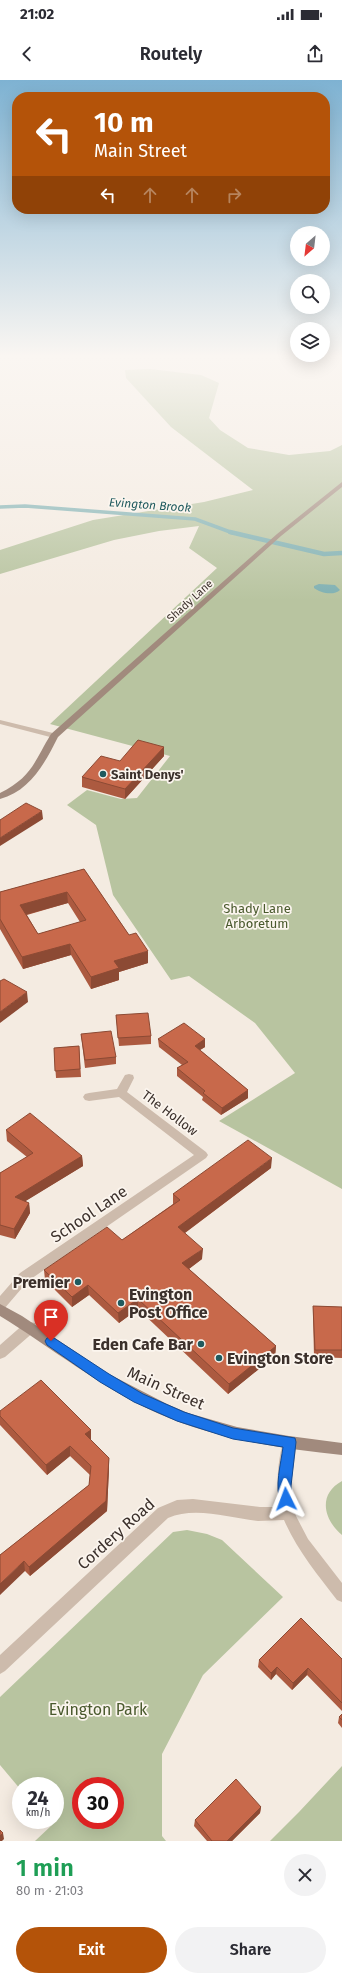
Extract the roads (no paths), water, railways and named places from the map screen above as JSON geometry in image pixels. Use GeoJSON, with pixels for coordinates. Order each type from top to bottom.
{"type":"FeatureCollection","features":[{"type":"Feature","properties":{"kind":"street","name":"Shady Lane"},"geometry":{"type":"LineString","coordinates":[[54,736],[279,535],[342,484]]}},
{"type":"Feature","properties":{"kind":"street"},"geometry":{"type":"LineString","coordinates":[[0,722],[54,736],[37,769],[27,781],[14,790],[0,796]]}},
{"type":"Feature","properties":{"kind":"street","name":"The Hollow"},"geometry":{"type":"LineString","coordinates":[[121,1093],[129,1078]]}},
{"type":"Feature","properties":{"kind":"street","name":"The Hollow"},"geometry":{"type":"LineString","coordinates":[[90,1097],[121,1093],[202,1155]]}},
{"type":"Feature","properties":{"kind":"street","name":"School Lane"},"geometry":{"type":"LineString","coordinates":[[0,1305],[24,1277],[202,1155]]}},
{"type":"Feature","properties":{"kind":"street","name":"Main Street"},"geometry":{"type":"LineString","coordinates":[[0,1309],[30,1327],[104,1378],[139,1398],[182,1417],[233,1433],[342,1449]]}},
{"type":"Feature","properties":{"kind":"street"},"geometry":{"type":"LineString","coordinates":[[0,1353],[30,1327]]}},
{"type":"Feature","properties":{"kind":"street"},"geometry":{"type":"LineString","coordinates":[[290,1442],[284,1486],[290,1522],[302,1542],[342,1595]]}},
{"type":"Feature","properties":{"kind":"street","name":"Cordery Road"},"geometry":{"type":"LineString","coordinates":[[0,1666],[163,1513],[177,1507],[193,1506],[260,1514],[288,1513]]}},
{"type":"Feature","properties":{"kind":"water"},"geometry":{"type":"Polygon","coordinates":[[[319,584],[335,585],[340,590],[334,593],[323,592],[314,588],[314,586],[319,584]]]}},
{"type":"Feature","properties":{"kind":"waterway","name":"Evington Brook"},"geometry":{"type":"LineString","coordinates":[[0,507],[25,506],[195,519],[231,532]]}},
{"type":"Feature","properties":{"kind":"waterway","name":"Evington Brook"},"geometry":{"type":"LineString","coordinates":[[231,532],[324,554],[342,553]]}},
{"type":"Feature","properties":{"kind":"place","name":"Saint Denys'"},"geometry":{"type":"Point","coordinates":[103,774]}},
{"type":"Feature","properties":{"kind":"place","name":"Premier"},"geometry":{"type":"Point","coordinates":[78,1282]}},
{"type":"Feature","properties":{"kind":"place","name":"Evington Post Office"},"geometry":{"type":"Point","coordinates":[121,1303]}},
{"type":"Feature","properties":{"kind":"place","name":"Eden Cafe Bar"},"geometry":{"type":"Point","coordinates":[201,1344]}},
{"type":"Feature","properties":{"kind":"place","name":"Evington Store"},"geometry":{"type":"Point","coordinates":[219,1358]}},
{"type":"Feature","properties":{"kind":"park label","name":"Shady Lane Arboretum"},"geometry":{"type":"Point","coordinates":[257,916]}},
{"type":"Feature","properties":{"kind":"park label","name":"Evington Park"},"geometry":{"type":"Point","coordinates":[98,1709]}}]}
